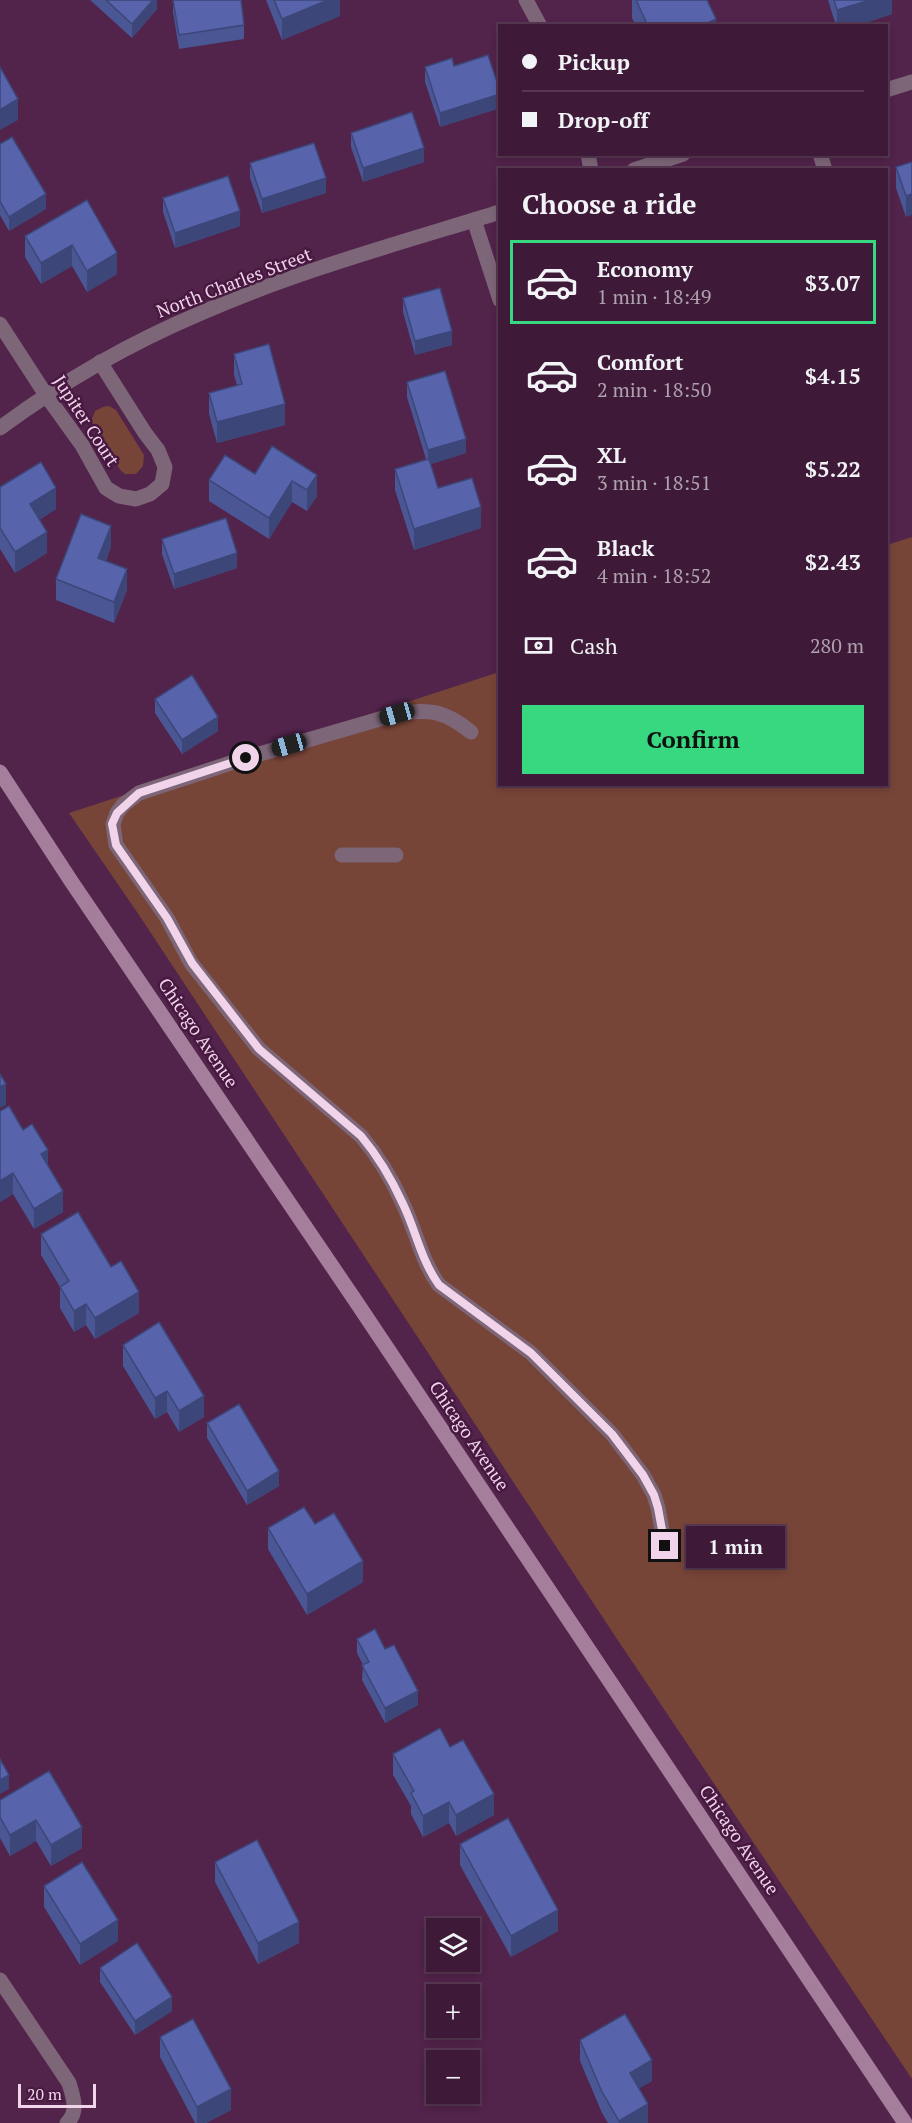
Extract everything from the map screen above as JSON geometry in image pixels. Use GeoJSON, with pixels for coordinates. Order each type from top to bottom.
{"type":"FeatureCollection","features":[{"type":"Feature","properties":{"kind":"main road","name":"Chicago Avenue"},"geometry":{"type":"LineString","coordinates":[[0,772],[905,2123]]}},
{"type":"Feature","properties":{"kind":"street"},"geometry":{"type":"LineString","coordinates":[[526,0],[539,24]]}},
{"type":"Feature","properties":{"kind":"street"},"geometry":{"type":"LineString","coordinates":[[888,89],[912,82]]}},
{"type":"Feature","properties":{"kind":"street"},"geometry":{"type":"LineString","coordinates":[[640,168],[677,156]]}},
{"type":"Feature","properties":{"kind":"street","name":"North Charles Street"},"geometry":{"type":"LineString","coordinates":[[0,428],[46,395],[100,362],[202,312],[276,284],[498,213]]}},
{"type":"Feature","properties":{"kind":"street"},"geometry":{"type":"LineString","coordinates":[[474,220],[498,294]]}},
{"type":"Feature","properties":{"kind":"street","name":"Jupiter Court"},"geometry":{"type":"LineString","coordinates":[[0,324],[82,445],[106,488],[119,496],[136,499],[150,494],[162,484],[165,468],[158,450],[100,362]]}},
{"type":"Feature","properties":{"kind":"street"},"geometry":{"type":"LineString","coordinates":[[471,732],[447,716],[433,711],[397,714],[246,758],[139,793],[117,813],[112,824],[113,834],[116,845],[167,918],[192,963],[259,1049],[361,1136],[370,1147],[404,1204],[421,1253],[430,1273],[439,1285],[531,1353],[612,1434],[627,1453],[654,1495],[665,1546]]}},
{"type":"Feature","properties":{"kind":"street"},"geometry":{"type":"LineString","coordinates":[[342,855],[396,855]]}},
{"type":"Feature","properties":{"kind":"street"},"geometry":{"type":"LineString","coordinates":[[0,1980],[69,2083],[75,2101],[72,2118],[67,2123]]}},
{"type":"Feature","properties":{"kind":"shaded area"},"geometry":{"type":"Polygon","coordinates":[[[109,406],[116,410],[144,455],[143,466],[136,474],[125,474],[121,471],[93,425],[92,419],[95,411],[109,406]]]}},
{"type":"Feature","properties":{"kind":"shaded area"},"geometry":{"type":"Polygon","coordinates":[[[912,537],[912,2079],[69,813],[498,672],[498,786],[888,786],[888,545],[912,537]]]}},
{"type":"Feature","properties":{"kind":"building"},"geometry":{"type":"Polygon","coordinates":[[[106,0],[153,0],[132,24],[106,0]]]}},
{"type":"Feature","properties":{"kind":"building"},"geometry":{"type":"Polygon","coordinates":[[[173,0],[241,0],[244,25],[179,35],[173,0]]]}},
{"type":"Feature","properties":{"kind":"building"},"geometry":{"type":"Polygon","coordinates":[[[274,0],[328,0],[282,19],[274,0]]]}},
{"type":"Feature","properties":{"kind":"building"},"geometry":{"type":"Polygon","coordinates":[[[636,0],[707,0],[716,19],[705,24],[647,24],[636,0]]]}},
{"type":"Feature","properties":{"kind":"building"},"geometry":{"type":"Polygon","coordinates":[[[834,0],[870,0],[837,10],[834,0]]]}},
{"type":"Feature","properties":{"kind":"building"},"geometry":{"type":"Polygon","coordinates":[[[488,55],[498,85],[498,95],[440,113],[425,67],[452,58],[454,66],[488,55]]]}},
{"type":"Feature","properties":{"kind":"building"},"geometry":{"type":"Polygon","coordinates":[[[0,67],[18,99],[0,110],[0,67]]]}},
{"type":"Feature","properties":{"kind":"building"},"geometry":{"type":"Polygon","coordinates":[[[412,112],[424,148],[363,168],[351,133],[412,112]]]}},
{"type":"Feature","properties":{"kind":"building"},"geometry":{"type":"Polygon","coordinates":[[[12,137],[46,194],[9,217],[0,201],[0,144],[12,137]]]}},
{"type":"Feature","properties":{"kind":"building"},"geometry":{"type":"Polygon","coordinates":[[[314,143],[326,178],[262,199],[250,163],[314,143]]]}},
{"type":"Feature","properties":{"kind":"building"},"geometry":{"type":"Polygon","coordinates":[[[912,162],[912,194],[906,196],[896,167],[912,162]]]}},
{"type":"Feature","properties":{"kind":"building"},"geometry":{"type":"Polygon","coordinates":[[[228,176],[240,211],[175,233],[163,198],[228,176]]]}},
{"type":"Feature","properties":{"kind":"building"},"geometry":{"type":"Polygon","coordinates":[[[87,200],[117,253],[87,271],[72,245],[41,263],[25,236],[87,200]]]}},
{"type":"Feature","properties":{"kind":"building"},"geometry":{"type":"Polygon","coordinates":[[[440,288],[452,331],[415,341],[403,298],[440,288]]]}},
{"type":"Feature","properties":{"kind":"building"},"geometry":{"type":"Polygon","coordinates":[[[269,344],[285,404],[217,422],[209,393],[242,384],[234,354],[269,344]]]}},
{"type":"Feature","properties":{"kind":"building"},"geometry":{"type":"Polygon","coordinates":[[[445,371],[466,439],[428,450],[407,382],[445,371]]]}},
{"type":"Feature","properties":{"kind":"building"},"geometry":{"type":"Polygon","coordinates":[[[272,446],[317,475],[307,490],[292,481],[269,518],[209,480],[225,455],[255,474],[272,446]]]}},
{"type":"Feature","properties":{"kind":"building"},"geometry":{"type":"Polygon","coordinates":[[[429,459],[438,488],[472,478],[481,507],[414,529],[395,469],[429,459]]]}},
{"type":"Feature","properties":{"kind":"building"},"geometry":{"type":"Polygon","coordinates":[[[41,462],[56,488],[30,504],[47,532],[15,552],[0,528],[0,487],[41,462]]]}},
{"type":"Feature","properties":{"kind":"building"},"geometry":{"type":"Polygon","coordinates":[[[81,514],[111,526],[98,558],[127,569],[114,602],[56,579],[81,514]]]}},
{"type":"Feature","properties":{"kind":"building"},"geometry":{"type":"Polygon","coordinates":[[[226,518],[237,553],[174,574],[162,539],[226,518]]]}},
{"type":"Feature","properties":{"kind":"building"},"geometry":{"type":"Polygon","coordinates":[[[192,675],[218,717],[182,740],[155,699],[192,675]]]}},
{"type":"Feature","properties":{"kind":"building"},"geometry":{"type":"Polygon","coordinates":[[[0,1074],[6,1084],[0,1087],[0,1074]]]}},
{"type":"Feature","properties":{"kind":"building"},"geometry":{"type":"Polygon","coordinates":[[[9,1106],[23,1130],[32,1124],[48,1150],[41,1154],[63,1191],[34,1209],[13,1173],[0,1181],[0,1111],[9,1106]]]}},
{"type":"Feature","properties":{"kind":"building"},"geometry":{"type":"Polygon","coordinates":[[[78,1212],[111,1267],[121,1261],[139,1292],[95,1318],[86,1304],[74,1311],[60,1287],[69,1281],[41,1234],[78,1212]]]}},
{"type":"Feature","properties":{"kind":"building"},"geometry":{"type":"Polygon","coordinates":[[[159,1322],[204,1396],[179,1411],[167,1391],[155,1398],[123,1345],[159,1322]]]}},
{"type":"Feature","properties":{"kind":"building"},"geometry":{"type":"Polygon","coordinates":[[[239,1404],[279,1471],[247,1491],[207,1423],[239,1404]]]}},
{"type":"Feature","properties":{"kind":"building"},"geometry":{"type":"Polygon","coordinates":[[[304,1507],[315,1524],[334,1513],[363,1561],[307,1594],[268,1528],[304,1507]]]}},
{"type":"Feature","properties":{"kind":"building"},"geometry":{"type":"Polygon","coordinates":[[[375,1629],[385,1649],[394,1645],[418,1691],[385,1708],[362,1665],[369,1662],[357,1639],[375,1629]]]}},
{"type":"Feature","properties":{"kind":"building"},"geometry":{"type":"Polygon","coordinates":[[[440,1728],[450,1747],[463,1740],[494,1794],[456,1815],[449,1802],[423,1816],[411,1793],[414,1791],[393,1754],[440,1728]]]}},
{"type":"Feature","properties":{"kind":"building"},"geometry":{"type":"Polygon","coordinates":[[[0,1759],[9,1775],[0,1780],[0,1759]]]}},
{"type":"Feature","properties":{"kind":"building"},"geometry":{"type":"Polygon","coordinates":[[[49,1771],[82,1827],[51,1845],[36,1820],[10,1835],[0,1817],[0,1800],[49,1771]]]}},
{"type":"Feature","properties":{"kind":"building"},"geometry":{"type":"Polygon","coordinates":[[[508,1818],[558,1910],[511,1936],[460,1844],[508,1818]]]}},
{"type":"Feature","properties":{"kind":"building"},"geometry":{"type":"Polygon","coordinates":[[[257,1840],[299,1922],[258,1943],[215,1862],[257,1840]]]}},
{"type":"Feature","properties":{"kind":"building"},"geometry":{"type":"Polygon","coordinates":[[[82,1862],[118,1920],[80,1944],[44,1886],[82,1862]]]}},
{"type":"Feature","properties":{"kind":"building"},"geometry":{"type":"Polygon","coordinates":[[[137,1943],[172,1997],[135,2021],[100,1968],[137,1943]]]}},
{"type":"Feature","properties":{"kind":"building"},"geometry":{"type":"Polygon","coordinates":[[[625,2014],[652,2060],[630,2073],[648,2104],[619,2121],[602,2092],[580,2040],[625,2014]]]}},
{"type":"Feature","properties":{"kind":"building"},"geometry":{"type":"Polygon","coordinates":[[[193,2019],[231,2089],[197,2107],[160,2037],[193,2019]]]}},
{"type":"Feature","properties":{"kind":"route"},"geometry":{"type":"LineString","coordinates":[[246,758],[139,793],[123,805],[112,824],[116,845],[167,918],[192,963],[259,1049],[361,1136],[370,1147],[404,1204],[421,1253],[430,1273],[439,1285],[531,1353],[612,1434],[627,1453],[654,1495],[665,1546]]}}]}
